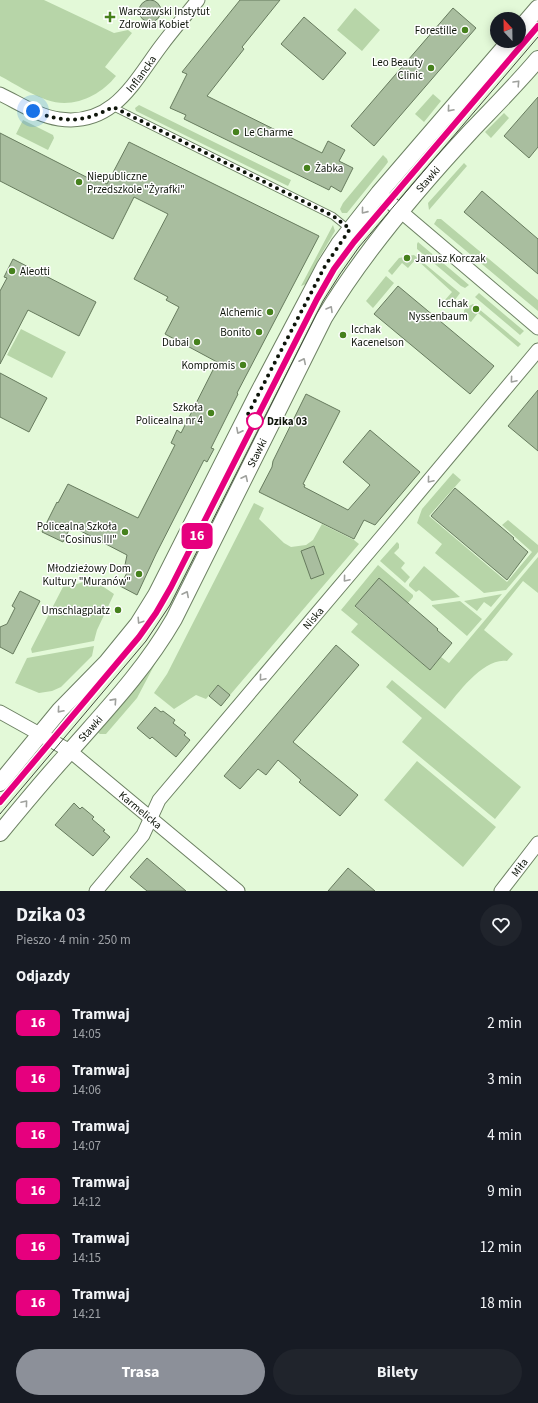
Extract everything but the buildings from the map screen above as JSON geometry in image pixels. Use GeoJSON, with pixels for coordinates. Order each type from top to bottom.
{"type":"FeatureCollection","features":[{"type":"Feature","properties":{"kind":"street","name":"Inflancka"},"geometry":{"type":"LineString","coordinates":[[0,94],[33,111],[58,119],[85,119],[99,114],[113,107],[124,97],[162,45],[198,0]]}},
{"type":"Feature","properties":{"kind":"street"},"geometry":{"type":"LineString","coordinates":[[526,22],[538,8]]}},
{"type":"Feature","properties":{"kind":"street"},"geometry":{"type":"LineString","coordinates":[[0,783],[60,710],[107,662],[138,624],[156,596],[295,321],[325,266],[350,229],[379,193],[504,48]]}},
{"type":"Feature","properties":{"kind":"street","name":"Stawki"},"geometry":{"type":"LineString","coordinates":[[0,833],[124,690],[150,658],[162,639],[215,537],[324,318],[358,266],[434,172],[538,59]]}},
{"type":"Feature","properties":{"kind":"street"},"geometry":{"type":"LineString","coordinates":[[379,193],[538,328]]}},
{"type":"Feature","properties":{"kind":"street","name":"Niska"},"geometry":{"type":"LineString","coordinates":[[96,891],[143,835],[159,800],[538,350]]}},
{"type":"Feature","properties":{"kind":"street","name":"Karmelicka"},"geometry":{"type":"LineString","coordinates":[[0,712],[70,751],[238,891]]}},
{"type":"Feature","properties":{"kind":"street","name":"Miła"},"geometry":{"type":"LineString","coordinates":[[501,891],[538,843]]}},
{"type":"Feature","properties":{"kind":"lane"},"geometry":{"type":"LineString","coordinates":[[113,107],[333,216],[350,229]]}},
{"type":"Feature","properties":{"kind":"green space"},"geometry":{"type":"Polygon","coordinates":[[[0,0],[44,0],[114,33],[128,30],[132,33],[105,67],[116,76],[110,83],[94,95],[76,102],[66,103],[41,98],[0,76],[0,0]]]}},
{"type":"Feature","properties":{"kind":"green space"},"geometry":{"type":"Polygon","coordinates":[[[355,8],[380,30],[362,51],[337,30],[355,8]]]}},
{"type":"Feature","properties":{"kind":"green space"},"geometry":{"type":"Polygon","coordinates":[[[433,94],[441,101],[424,122],[415,114],[433,94]]]}},
{"type":"Feature","properties":{"kind":"green space"},"geometry":{"type":"Polygon","coordinates":[[[139,105],[291,180],[288,186],[136,111],[135,108],[139,105]]]}},
{"type":"Feature","properties":{"kind":"green space"},"geometry":{"type":"Polygon","coordinates":[[[504,113],[509,118],[491,138],[485,132],[504,113]]]}},
{"type":"Feature","properties":{"kind":"green space"},"geometry":{"type":"Polygon","coordinates":[[[23,120],[53,135],[54,138],[48,150],[16,134],[23,120]]]}},
{"type":"Feature","properties":{"kind":"green space"},"geometry":{"type":"Polygon","coordinates":[[[383,155],[388,162],[347,213],[342,213],[340,209],[343,203],[383,155]]]}},
{"type":"Feature","properties":{"kind":"green space"},"geometry":{"type":"Polygon","coordinates":[[[464,163],[467,166],[429,210],[428,203],[464,163]]]}},
{"type":"Feature","properties":{"kind":"green space"},"geometry":{"type":"Polygon","coordinates":[[[437,219],[441,219],[538,300],[538,311],[434,224],[437,219]]]}},
{"type":"Feature","properties":{"kind":"green space"},"geometry":{"type":"Polygon","coordinates":[[[333,225],[335,231],[306,284],[301,286],[333,225]]]}},
{"type":"Feature","properties":{"kind":"green space"},"geometry":{"type":"Polygon","coordinates":[[[418,242],[469,285],[465,288],[461,286],[417,249],[418,242]]]}},
{"type":"Feature","properties":{"kind":"green space"},"geometry":{"type":"Polygon","coordinates":[[[414,255],[460,293],[452,304],[449,304],[445,300],[452,292],[416,259],[408,268],[402,263],[392,275],[388,271],[399,258],[414,255]]]}},
{"type":"Feature","properties":{"kind":"green space"},"geometry":{"type":"Polygon","coordinates":[[[386,276],[394,283],[373,308],[366,301],[386,276]]]}},
{"type":"Feature","properties":{"kind":"green space"},"geometry":{"type":"Polygon","coordinates":[[[479,293],[524,331],[520,335],[475,297],[479,293]]]}},
{"type":"Feature","properties":{"kind":"green space"},"geometry":{"type":"Polygon","coordinates":[[[473,304],[476,307],[473,310],[476,312],[479,309],[521,344],[518,347],[478,313],[471,322],[464,317],[464,310],[473,304]]]}},
{"type":"Feature","properties":{"kind":"green space"},"geometry":{"type":"Polygon","coordinates":[[[21,329],[66,352],[52,378],[7,355],[21,329]]]}},
{"type":"Feature","properties":{"kind":"green space"},"geometry":{"type":"Polygon","coordinates":[[[453,473],[461,480],[429,516],[507,582],[532,552],[502,525],[508,520],[538,545],[538,552],[506,590],[484,593],[435,553],[442,544],[417,523],[422,509],[453,473]]]}},
{"type":"Feature","properties":{"kind":"green space"},"geometry":{"type":"Polygon","coordinates":[[[254,503],[264,508],[259,519],[284,543],[291,547],[306,545],[313,540],[322,524],[359,544],[230,695],[218,685],[206,699],[196,695],[174,709],[154,693],[167,674],[254,503]]]}},
{"type":"Feature","properties":{"kind":"green space"},"geometry":{"type":"Polygon","coordinates":[[[397,542],[399,544],[399,548],[394,553],[405,563],[401,568],[410,577],[405,583],[380,561],[397,542]]]}},
{"type":"Feature","properties":{"kind":"green space"},"geometry":{"type":"Polygon","coordinates":[[[538,557],[538,593],[523,581],[484,630],[513,654],[507,661],[498,661],[481,670],[464,686],[445,709],[351,632],[358,624],[341,610],[378,565],[413,595],[413,597],[408,603],[379,579],[355,607],[430,670],[441,657],[449,663],[538,557]]]}},
{"type":"Feature","properties":{"kind":"green space"},"geometry":{"type":"Polygon","coordinates":[[[424,566],[460,597],[432,601],[419,590],[416,592],[409,586],[424,566]]]}},
{"type":"Feature","properties":{"kind":"green space"},"geometry":{"type":"Polygon","coordinates":[[[92,579],[114,594],[97,630],[94,641],[32,653],[31,649],[65,583],[71,586],[92,579]]]}},
{"type":"Feature","properties":{"kind":"green space"},"geometry":{"type":"Polygon","coordinates":[[[502,594],[491,607],[484,602],[477,611],[464,601],[502,594]]]}},
{"type":"Feature","properties":{"kind":"green space"},"geometry":{"type":"Polygon","coordinates":[[[460,601],[482,619],[467,636],[432,606],[460,601]]]}},
{"type":"Feature","properties":{"kind":"green space"},"geometry":{"type":"Polygon","coordinates":[[[94,646],[92,656],[61,687],[52,691],[39,693],[15,683],[27,658],[94,646]]]}},
{"type":"Feature","properties":{"kind":"green space"},"geometry":{"type":"Polygon","coordinates":[[[156,659],[157,660],[137,698],[106,734],[100,734],[97,732],[156,659]]]}},
{"type":"Feature","properties":{"kind":"green space"},"geometry":{"type":"Polygon","coordinates":[[[392,680],[521,787],[495,819],[402,742],[422,718],[386,687],[392,680]]]}},
{"type":"Feature","properties":{"kind":"green space"},"geometry":{"type":"Polygon","coordinates":[[[417,761],[496,827],[463,867],[384,800],[417,761]]]}},
{"type":"Feature","properties":{"kind":"tram line"},"geometry":{"type":"LineString","coordinates":[[0,802],[139,637],[156,613],[171,587],[317,299],[334,269],[354,242],[538,26]]}},
{"type":"Feature","properties":{"kind":"tram line","name":"16"},"geometry":{"type":"LineString","coordinates":[[0,802],[148,626],[164,601],[317,299],[339,262],[354,242],[538,26]]}},
{"type":"Feature","properties":{"kind":"tram line"},"geometry":{"type":"LineString","coordinates":[[0,814],[146,641],[170,605],[323,301],[340,274],[359,247],[538,37]]}},
{"type":"Feature","properties":{"kind":"place","name":"Warszawski Instytut Zdrowia Kobiet"},"geometry":{"type":"Point","coordinates":[110,17]}},
{"type":"Feature","properties":{"kind":"place","name":"Forestille"},"geometry":{"type":"Point","coordinates":[465,30]}},
{"type":"Feature","properties":{"kind":"place","name":"Leo Beauty Clinic"},"geometry":{"type":"Point","coordinates":[431,68]}},
{"type":"Feature","properties":{"kind":"place","name":"Le Charme"},"geometry":{"type":"Point","coordinates":[236,132]}},
{"type":"Feature","properties":{"kind":"place","name":"Żabka"},"geometry":{"type":"Point","coordinates":[307,168]}},
{"type":"Feature","properties":{"kind":"place","name":"Niepubliczne Przedszkole \"Żyrafki\""},"geometry":{"type":"Point","coordinates":[79,182]}},
{"type":"Feature","properties":{"kind":"place","name":"Janusz Korczak"},"geometry":{"type":"Point","coordinates":[407,258]}},
{"type":"Feature","properties":{"kind":"place","name":"Aleotti"},"geometry":{"type":"Point","coordinates":[12,271]}},
{"type":"Feature","properties":{"kind":"place","name":"Icchak Nyssenbaum"},"geometry":{"type":"Point","coordinates":[476,309]}},
{"type":"Feature","properties":{"kind":"place","name":"Alchemic"},"geometry":{"type":"Point","coordinates":[270,312]}},
{"type":"Feature","properties":{"kind":"place","name":"Bonito"},"geometry":{"type":"Point","coordinates":[259,332]}},
{"type":"Feature","properties":{"kind":"place","name":"Icchak Kacenelson"},"geometry":{"type":"Point","coordinates":[343,335]}},
{"type":"Feature","properties":{"kind":"place","name":"Dubai"},"geometry":{"type":"Point","coordinates":[197,342]}},
{"type":"Feature","properties":{"kind":"place","name":"Kompromis"},"geometry":{"type":"Point","coordinates":[243,365]}},
{"type":"Feature","properties":{"kind":"place","name":"Szkoła Policealna nr 4"},"geometry":{"type":"Point","coordinates":[211,413]}},
{"type":"Feature","properties":{"kind":"place","name":"Dzika 03"},"geometry":{"type":"Point","coordinates":[255,421]}},
{"type":"Feature","properties":{"kind":"place","name":"Policealna Szkoła \"Cosinus III\""},"geometry":{"type":"Point","coordinates":[125,532]}},
{"type":"Feature","properties":{"kind":"place","name":"Młodzieżowy Dom Kultury \"Muranów\""},"geometry":{"type":"Point","coordinates":[139,574]}},
{"type":"Feature","properties":{"kind":"place","name":"Umschlagplatz"},"geometry":{"type":"Point","coordinates":[118,610]}},
{"type":"Feature","properties":{"kind":"route"},"geometry":{"type":"LineString","coordinates":[[33,111],[45,116],[71,120],[85,119],[113,107],[333,216],[350,229],[325,266],[295,321],[246,418],[255,421]]}}]}
